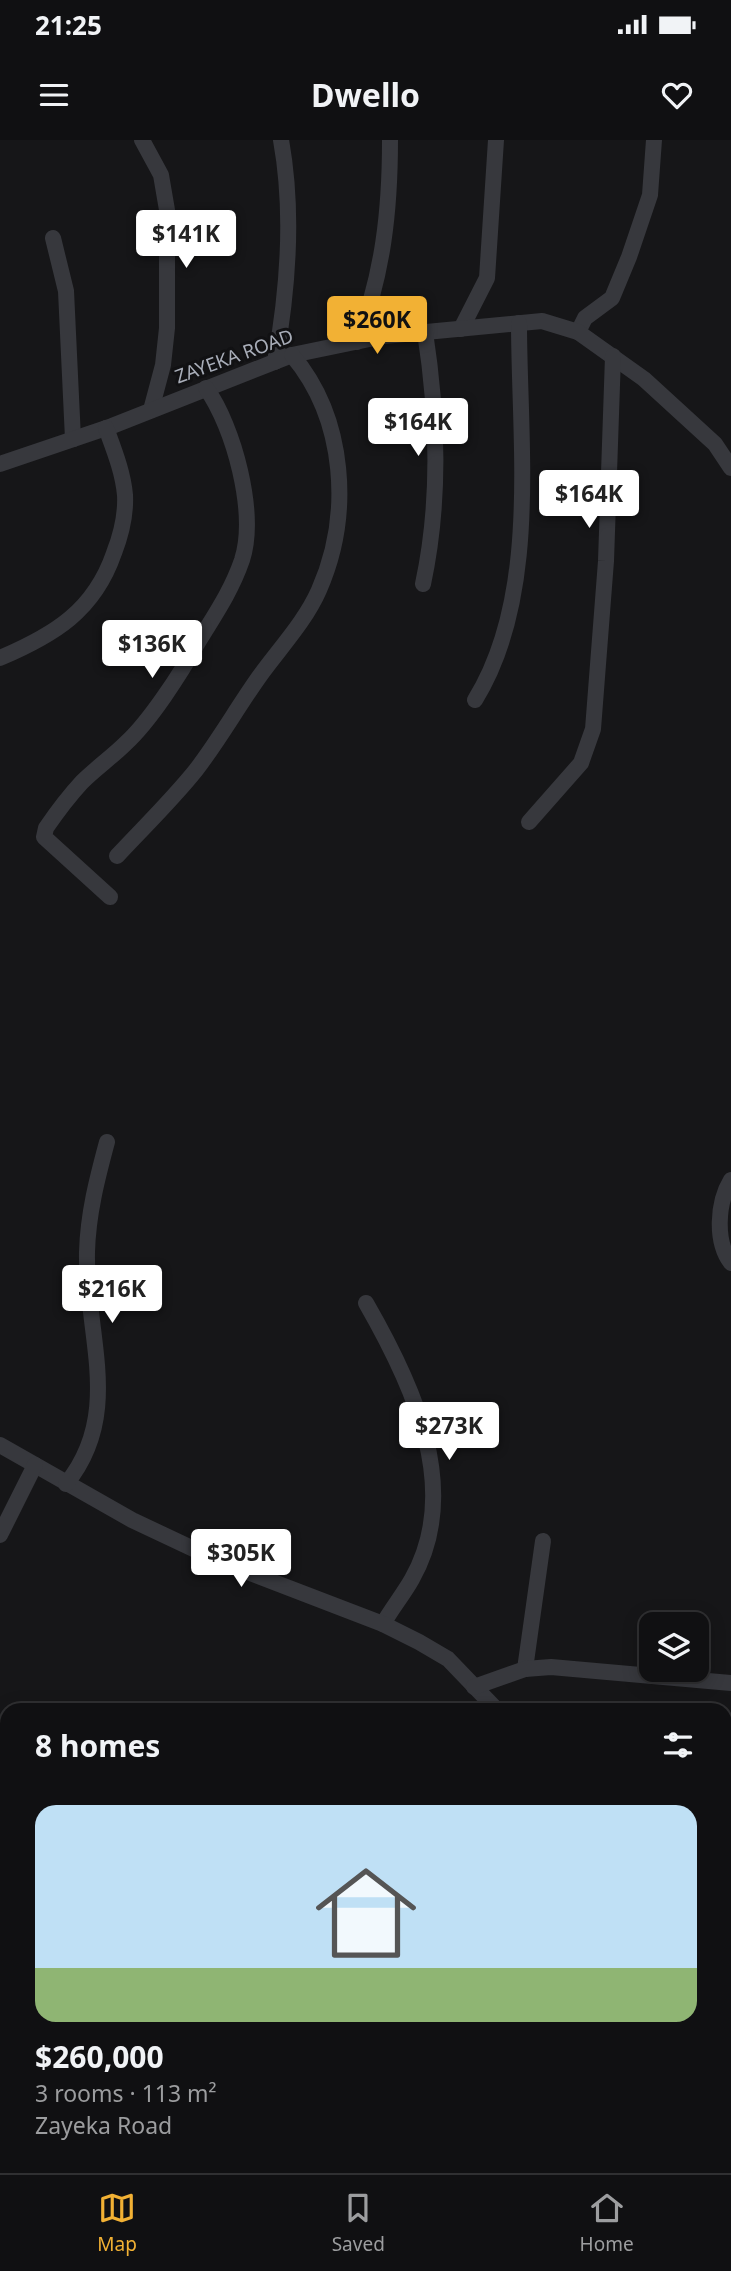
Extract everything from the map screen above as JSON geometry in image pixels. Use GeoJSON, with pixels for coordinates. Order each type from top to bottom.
{"type":"FeatureCollection","features":[{"type":"Feature","properties":{"kind":"street"},"geometry":{"type":"LineString","coordinates":[[142,140],[161,175],[167,210],[167,328],[163,366],[151,410]]}},
{"type":"Feature","properties":{"kind":"street"},"geometry":{"type":"LineString","coordinates":[[275,362],[286,291],[288,236],[281,140]]}},
{"type":"Feature","properties":{"kind":"street"},"geometry":{"type":"LineString","coordinates":[[357,342],[380,276],[390,179],[390,140]]}},
{"type":"Feature","properties":{"kind":"street"},"geometry":{"type":"LineString","coordinates":[[461,329],[487,278],[496,140]]}},
{"type":"Feature","properties":{"kind":"street"},"geometry":{"type":"LineString","coordinates":[[578,332],[586,318],[612,298],[629,257],[650,195],[654,140]]}},
{"type":"Feature","properties":{"kind":"street"},"geometry":{"type":"LineString","coordinates":[[53,237],[65,291],[73,439]]}},
{"type":"Feature","properties":{"kind":"street","name":"ZAYEKA ROAD"},"geometry":{"type":"LineString","coordinates":[[0,464],[106,428],[292,355],[425,332],[542,321],[578,332],[613,356],[694,424],[715,444],[731,468]]}},
{"type":"Feature","properties":{"kind":"street"},"geometry":{"type":"LineString","coordinates":[[475,700],[491,674],[504,636],[520,546],[519,323]]}},
{"type":"Feature","properties":{"kind":"street"},"geometry":{"type":"LineString","coordinates":[[423,584],[432,543],[437,474],[434,388],[425,332]]}},
{"type":"Feature","properties":{"kind":"street"},"geometry":{"type":"LineString","coordinates":[[117,856],[196,769],[301,620],[318,591],[340,514],[338,466],[323,406],[311,378],[292,355]]}},
{"type":"Feature","properties":{"kind":"street"},"geometry":{"type":"LineString","coordinates":[[529,822],[581,763],[593,729],[606,561],[613,356]]}},
{"type":"Feature","properties":{"kind":"street"},"geometry":{"type":"LineString","coordinates":[[110,897],[44,837],[46,828],[81,783],[127,743],[181,674],[221,610],[243,557],[247,526],[237,465],[220,407],[206,388]]}},
{"type":"Feature","properties":{"kind":"street"},"geometry":{"type":"LineString","coordinates":[[0,658],[34,643],[72,618],[105,580],[123,523],[125,498],[120,466],[106,428]]}},
{"type":"Feature","properties":{"kind":"street"},"geometry":{"type":"LineString","coordinates":[[66,1484],[84,1462],[98,1417],[87,1255],[90,1208],[107,1142]]}},
{"type":"Feature","properties":{"kind":"street"},"geometry":{"type":"LineString","coordinates":[[731,1180],[722,1206],[721,1225],[722,1243],[731,1263]]}},
{"type":"Feature","properties":{"kind":"street"},"geometry":{"type":"LineString","coordinates":[[366,1303],[386,1338],[428,1442],[433,1500],[428,1535],[412,1578],[383,1624]]}},
{"type":"Feature","properties":{"kind":"street"},"geometry":{"type":"LineString","coordinates":[[0,1444],[66,1484],[219,1561],[383,1624],[448,1659],[490,1703]]}},
{"type":"Feature","properties":{"kind":"street"},"geometry":{"type":"LineString","coordinates":[[0,1535],[35,1465]]}},
{"type":"Feature","properties":{"kind":"street"},"geometry":{"type":"LineString","coordinates":[[525,1669],[543,1541]]}},
{"type":"Feature","properties":{"kind":"street"},"geometry":{"type":"LineString","coordinates":[[474,1687],[525,1669],[551,1667],[731,1683]]}}]}
